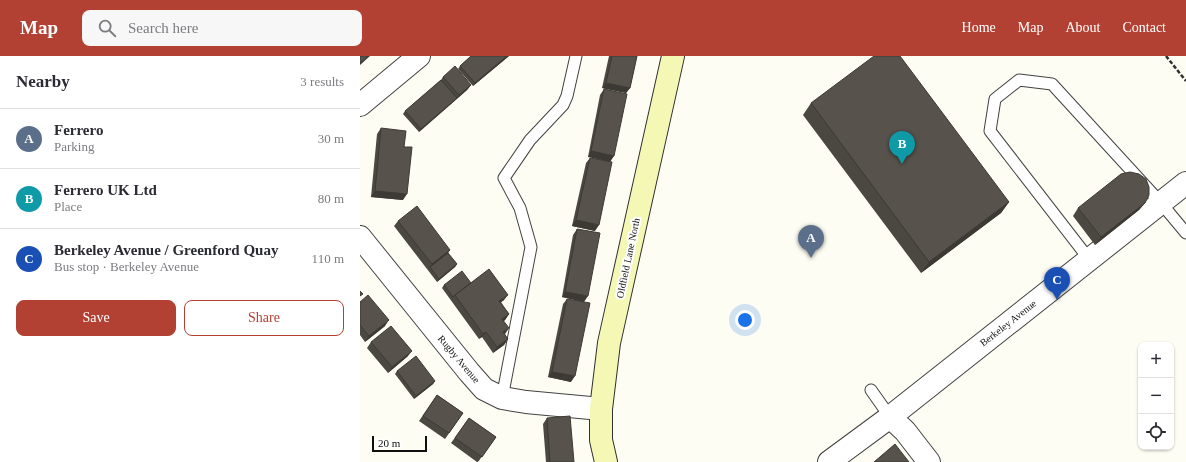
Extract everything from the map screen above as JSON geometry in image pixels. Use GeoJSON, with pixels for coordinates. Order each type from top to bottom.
{"type":"FeatureCollection","features":[{"type":"Feature","properties":{"kind":"street"},"geometry":{"type":"LineString","coordinates":[[360,105],[419,56]]}},
{"type":"Feature","properties":{"kind":"street","name":"Oldfield Lane North"},"geometry":{"type":"LineString","coordinates":[[606,462],[601,440],[601,409],[609,343],[673,56]]}},
{"type":"Feature","properties":{"kind":"street","name":"Berkeley Avenue"},"geometry":{"type":"LineString","coordinates":[[829,462],[890,417],[1186,183]]}},
{"type":"Feature","properties":{"kind":"street","name":"Rugby Avenue"},"geometry":{"type":"LineString","coordinates":[[360,237],[484,389],[502,398],[526,402],[601,409]]}},
{"type":"Feature","properties":{"kind":"street"},"geometry":{"type":"LineString","coordinates":[[890,417],[905,431],[930,462]]}},
{"type":"Feature","properties":{"kind":"lane"},"geometry":{"type":"LineString","coordinates":[[502,398],[531,247],[520,208],[504,178],[530,140],[563,105],[567,96],[576,56]]}},
{"type":"Feature","properties":{"kind":"lane"},"geometry":{"type":"LineString","coordinates":[[1090,259],[990,130],[995,99],[1019,80],[1052,84],[1161,203],[1186,233]]}},
{"type":"Feature","properties":{"kind":"lane"},"geometry":{"type":"LineString","coordinates":[[870,390],[890,417]]}},
{"type":"Feature","properties":{"kind":"path"},"geometry":{"type":"LineString","coordinates":[[1166,56],[1186,81]]}},
{"type":"Feature","properties":{"kind":"building"},"geometry":{"type":"Polygon","coordinates":[[[360,56],[368,56],[360,63],[360,56]]]}},
{"type":"Feature","properties":{"kind":"building"},"geometry":{"type":"Polygon","coordinates":[[[471,56],[507,56],[475,83],[460,66],[471,56]]]}},
{"type":"Feature","properties":{"kind":"building"},"geometry":{"type":"Polygon","coordinates":[[[612,56],[637,56],[630,88],[606,83],[612,56]]]}},
{"type":"Feature","properties":{"kind":"building"},"geometry":{"type":"Polygon","coordinates":[[[874,56],[900,56],[1009,202],[929,262],[811,103],[874,56]]]}},
{"type":"Feature","properties":{"kind":"building"},"geometry":{"type":"Polygon","coordinates":[[[455,66],[471,85],[459,95],[443,77],[455,66]]]}},
{"type":"Feature","properties":{"kind":"building"},"geometry":{"type":"Polygon","coordinates":[[[441,80],[457,98],[421,129],[405,111],[441,80]]]}},
{"type":"Feature","properties":{"kind":"building"},"geometry":{"type":"Polygon","coordinates":[[[604,89],[627,94],[614,156],[591,151],[604,89]]]}},
{"type":"Feature","properties":{"kind":"building"},"geometry":{"type":"Polygon","coordinates":[[[381,128],[406,131],[404,147],[412,147],[407,194],[375,191],[381,128]]]}},
{"type":"Feature","properties":{"kind":"building"},"geometry":{"type":"Polygon","coordinates":[[[590,158],[612,162],[599,225],[576,220],[590,158]]]}},
{"type":"Feature","properties":{"kind":"building"},"geometry":{"type":"Polygon","coordinates":[[[1130,172],[1139,174],[1146,179],[1149,187],[1149,195],[1145,203],[1101,237],[1078,208],[1121,174],[1130,172]]]}},
{"type":"Feature","properties":{"kind":"building"},"geometry":{"type":"Polygon","coordinates":[[[417,206],[450,250],[432,264],[398,221],[417,206]]]}},
{"type":"Feature","properties":{"kind":"building"},"geometry":{"type":"Polygon","coordinates":[[[577,229],[600,233],[588,296],[565,292],[577,229]]]}},
{"type":"Feature","properties":{"kind":"building"},"geometry":{"type":"Polygon","coordinates":[[[448,253],[457,264],[439,279],[430,267],[448,253]]]}},
{"type":"Feature","properties":{"kind":"building"},"geometry":{"type":"Polygon","coordinates":[[[489,269],[508,295],[499,301],[509,314],[502,319],[509,328],[503,332],[508,339],[497,347],[486,332],[483,334],[455,295],[489,269]]]}},
{"type":"Feature","properties":{"kind":"building"},"geometry":{"type":"Polygon","coordinates":[[[462,271],[471,283],[453,297],[444,285],[462,271]]]}},
{"type":"Feature","properties":{"kind":"building"},"geometry":{"type":"Polygon","coordinates":[[[368,295],[389,320],[369,336],[360,325],[360,302],[368,295]]]}},
{"type":"Feature","properties":{"kind":"building"},"geometry":{"type":"Polygon","coordinates":[[[567,299],[590,303],[575,376],[552,372],[567,299]]]}},
{"type":"Feature","properties":{"kind":"building"},"geometry":{"type":"Polygon","coordinates":[[[391,326],[412,351],[392,367],[371,342],[391,326]]]}},
{"type":"Feature","properties":{"kind":"building"},"geometry":{"type":"Polygon","coordinates":[[[416,356],[435,381],[416,396],[397,371],[416,356]]]}},
{"type":"Feature","properties":{"kind":"building"},"geometry":{"type":"Polygon","coordinates":[[[437,395],[463,413],[449,433],[423,416],[437,395]]]}},
{"type":"Feature","properties":{"kind":"building"},"geometry":{"type":"Polygon","coordinates":[[[570,416],[574,462],[550,462],[547,418],[570,416]]]}},
{"type":"Feature","properties":{"kind":"building"},"geometry":{"type":"Polygon","coordinates":[[[469,418],[496,437],[482,457],[455,438],[469,418]]]}},
{"type":"Feature","properties":{"kind":"building"},"geometry":{"type":"Polygon","coordinates":[[[895,444],[909,462],[874,462],[895,444]]]}},
{"type":"Feature","properties":{"kind":"place","name":"Ferrero UK Ltd"},"geometry":{"type":"Point","coordinates":[902,164]}},
{"type":"Feature","properties":{"kind":"place","name":"Ferrero"},"geometry":{"type":"Point","coordinates":[811,258]}},
{"type":"Feature","properties":{"kind":"place","name":"Berkeley Avenue / Greenford Quay"},"geometry":{"type":"Point","coordinates":[1057,300]}}]}
